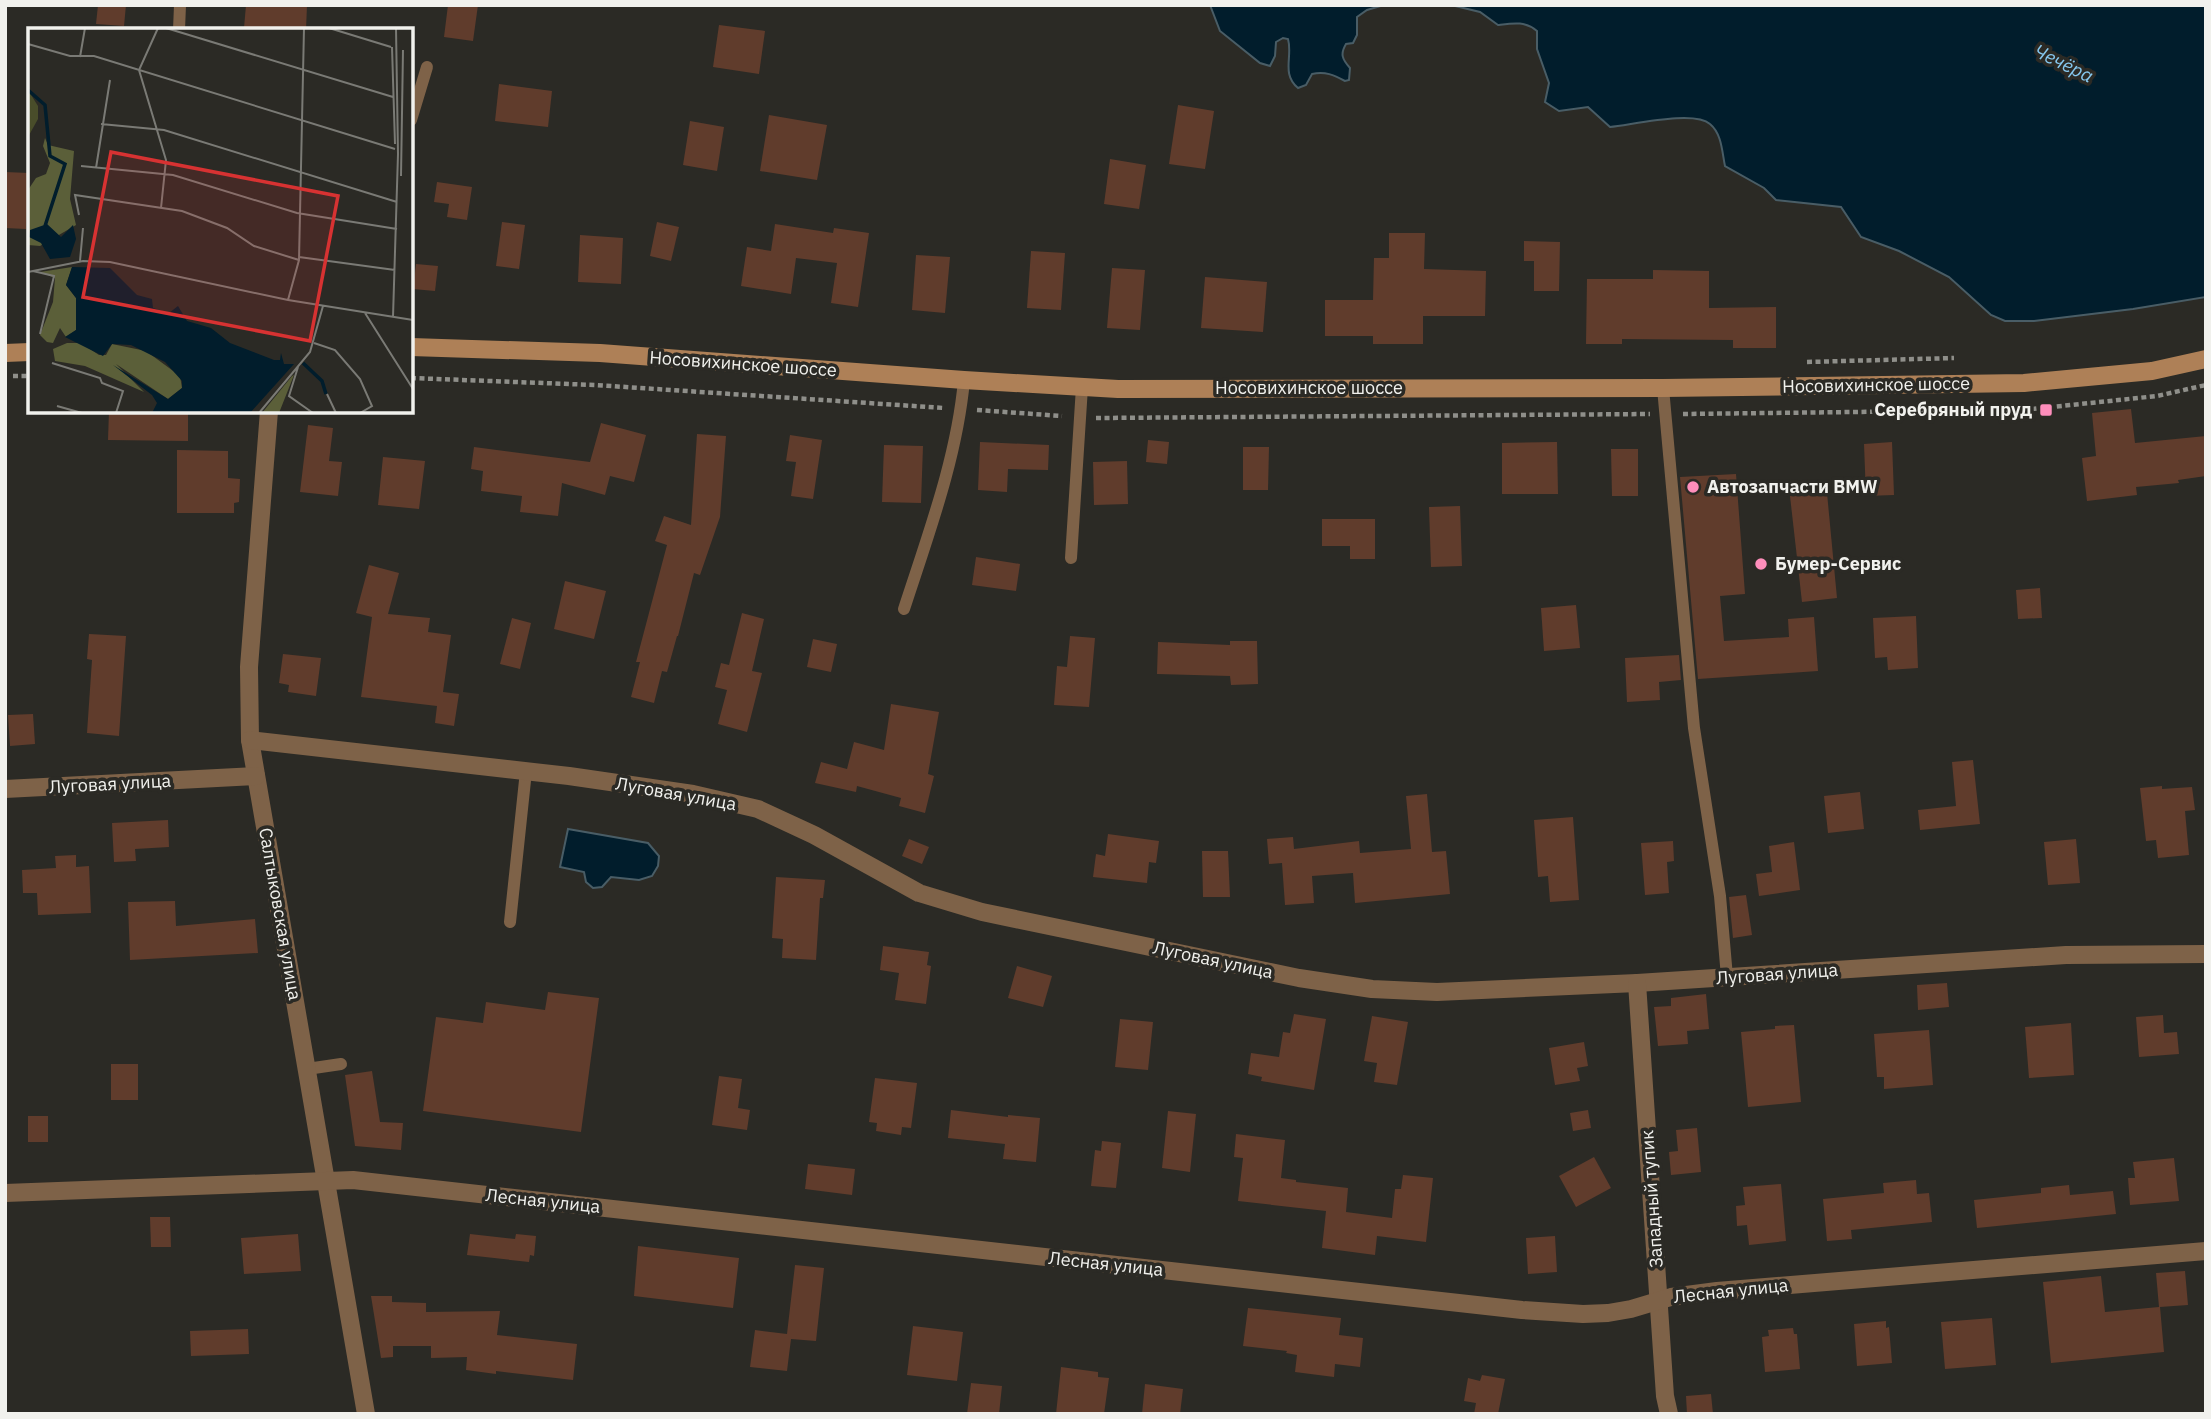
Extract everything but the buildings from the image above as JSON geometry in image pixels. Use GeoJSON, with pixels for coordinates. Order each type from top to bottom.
{"type":"FeatureCollection","features":[{"type":"Feature","properties":{"kind":"main road","name":"Носовихинское шоссе"},"geometry":{"type":"LineString","coordinates":[[413,347],[600,353],[1118,389],[2024,383],[2152,371],[2206,359]]}},
{"type":"Feature","properties":{"kind":"main road"},"geometry":{"type":"LineString","coordinates":[[5,353],[28,352]]}},
{"type":"Feature","properties":{"kind":"street","name":"Салтыковская улица"},"geometry":{"type":"LineString","coordinates":[[269,413],[249,667],[250,740],[366,1414]]}},
{"type":"Feature","properties":{"kind":"street","name":"Луговая улица"},"geometry":{"type":"LineString","coordinates":[[250,740],[526,771],[693,794],[758,809],[814,835],[919,892],[982,912],[1299,978],[1372,989],[1437,992],[1637,983],[2066,955],[2206,954]]}},
{"type":"Feature","properties":{"kind":"street","name":"Луговая улица"},"geometry":{"type":"LineString","coordinates":[[5,789],[256,776]]}},
{"type":"Feature","properties":{"kind":"street","name":"Западный тупик"},"geometry":{"type":"LineString","coordinates":[[1637,983],[1665,1395],[1669,1414]]}},
{"type":"Feature","properties":{"kind":"street","name":"Лесная улица"},"geometry":{"type":"LineString","coordinates":[[5,1192],[353,1180],[1522,1310],[1583,1314],[1608,1313],[1671,1297],[1717,1291],[2206,1251]]}},
{"type":"Feature","properties":{"kind":"lane"},"geometry":{"type":"LineString","coordinates":[[179,28],[180,5]]}},
{"type":"Feature","properties":{"kind":"lane"},"geometry":{"type":"LineString","coordinates":[[413,113],[427,67]]}},
{"type":"Feature","properties":{"kind":"lane"},"geometry":{"type":"LineString","coordinates":[[904,609],[940,496],[961,409],[964,380]]}},
{"type":"Feature","properties":{"kind":"lane"},"geometry":{"type":"LineString","coordinates":[[1071,558],[1082,387]]}},
{"type":"Feature","properties":{"kind":"lane"},"geometry":{"type":"LineString","coordinates":[[1663,387],[1694,728],[1720,897],[1727,977]]}},
{"type":"Feature","properties":{"kind":"lane"},"geometry":{"type":"LineString","coordinates":[[510,922],[526,771]]}},
{"type":"Feature","properties":{"kind":"lane"},"geometry":{"type":"LineString","coordinates":[[307,1069],[341,1064]]}},
{"type":"Feature","properties":{"kind":"path"},"geometry":{"type":"LineString","coordinates":[[1807,362],[1954,358]]}},
{"type":"Feature","properties":{"kind":"path"},"geometry":{"type":"LineString","coordinates":[[5,376],[28,376]]}},
{"type":"Feature","properties":{"kind":"path"},"geometry":{"type":"LineString","coordinates":[[1665,414],[2023,410],[2157,396],[2206,386]]}},
{"type":"Feature","properties":{"kind":"water"},"geometry":{"type":"Polygon","coordinates":[[[1210,5],[1384,5],[1367,10],[1357,17],[1357,35],[1353,43],[1346,44],[1343,51],[1344,59],[1350,68],[1349,80],[1317,73],[1312,74],[1306,85],[1298,88],[1290,77],[1288,39],[1283,38],[1276,42],[1275,56],[1270,66],[1260,63],[1220,31],[1210,5]]]}},
{"type":"Feature","properties":{"kind":"water","name":"Чечёра"},"geometry":{"type":"Polygon","coordinates":[[[1451,5],[2206,5],[2206,297],[2034,321],[2005,321],[1991,315],[1949,277],[1899,251],[1861,237],[1841,207],[1776,200],[1764,188],[1725,166],[1717,133],[1710,124],[1702,120],[1677,118],[1610,127],[1588,107],[1559,111],[1545,102],[1549,83],[1537,49],[1537,31],[1524,24],[1498,25],[1480,12],[1451,5]]]}},
{"type":"Feature","properties":{"kind":"water"},"geometry":{"type":"Polygon","coordinates":[[[568,829],[648,843],[659,856],[658,866],[652,876],[639,880],[611,877],[602,887],[593,888],[586,882],[584,872],[560,867],[568,829]]]}},
{"type":"Feature","properties":{"kind":"place","name":"Серебряный пруд"},"geometry":{"type":"Point","coordinates":[2046,410]}},
{"type":"Feature","properties":{"kind":"place","name":"Автозапчасти BMW"},"geometry":{"type":"Point","coordinates":[1693,487]}},
{"type":"Feature","properties":{"kind":"place","name":"Бумер-Сервис"},"geometry":{"type":"Point","coordinates":[1761,564]}}]}
